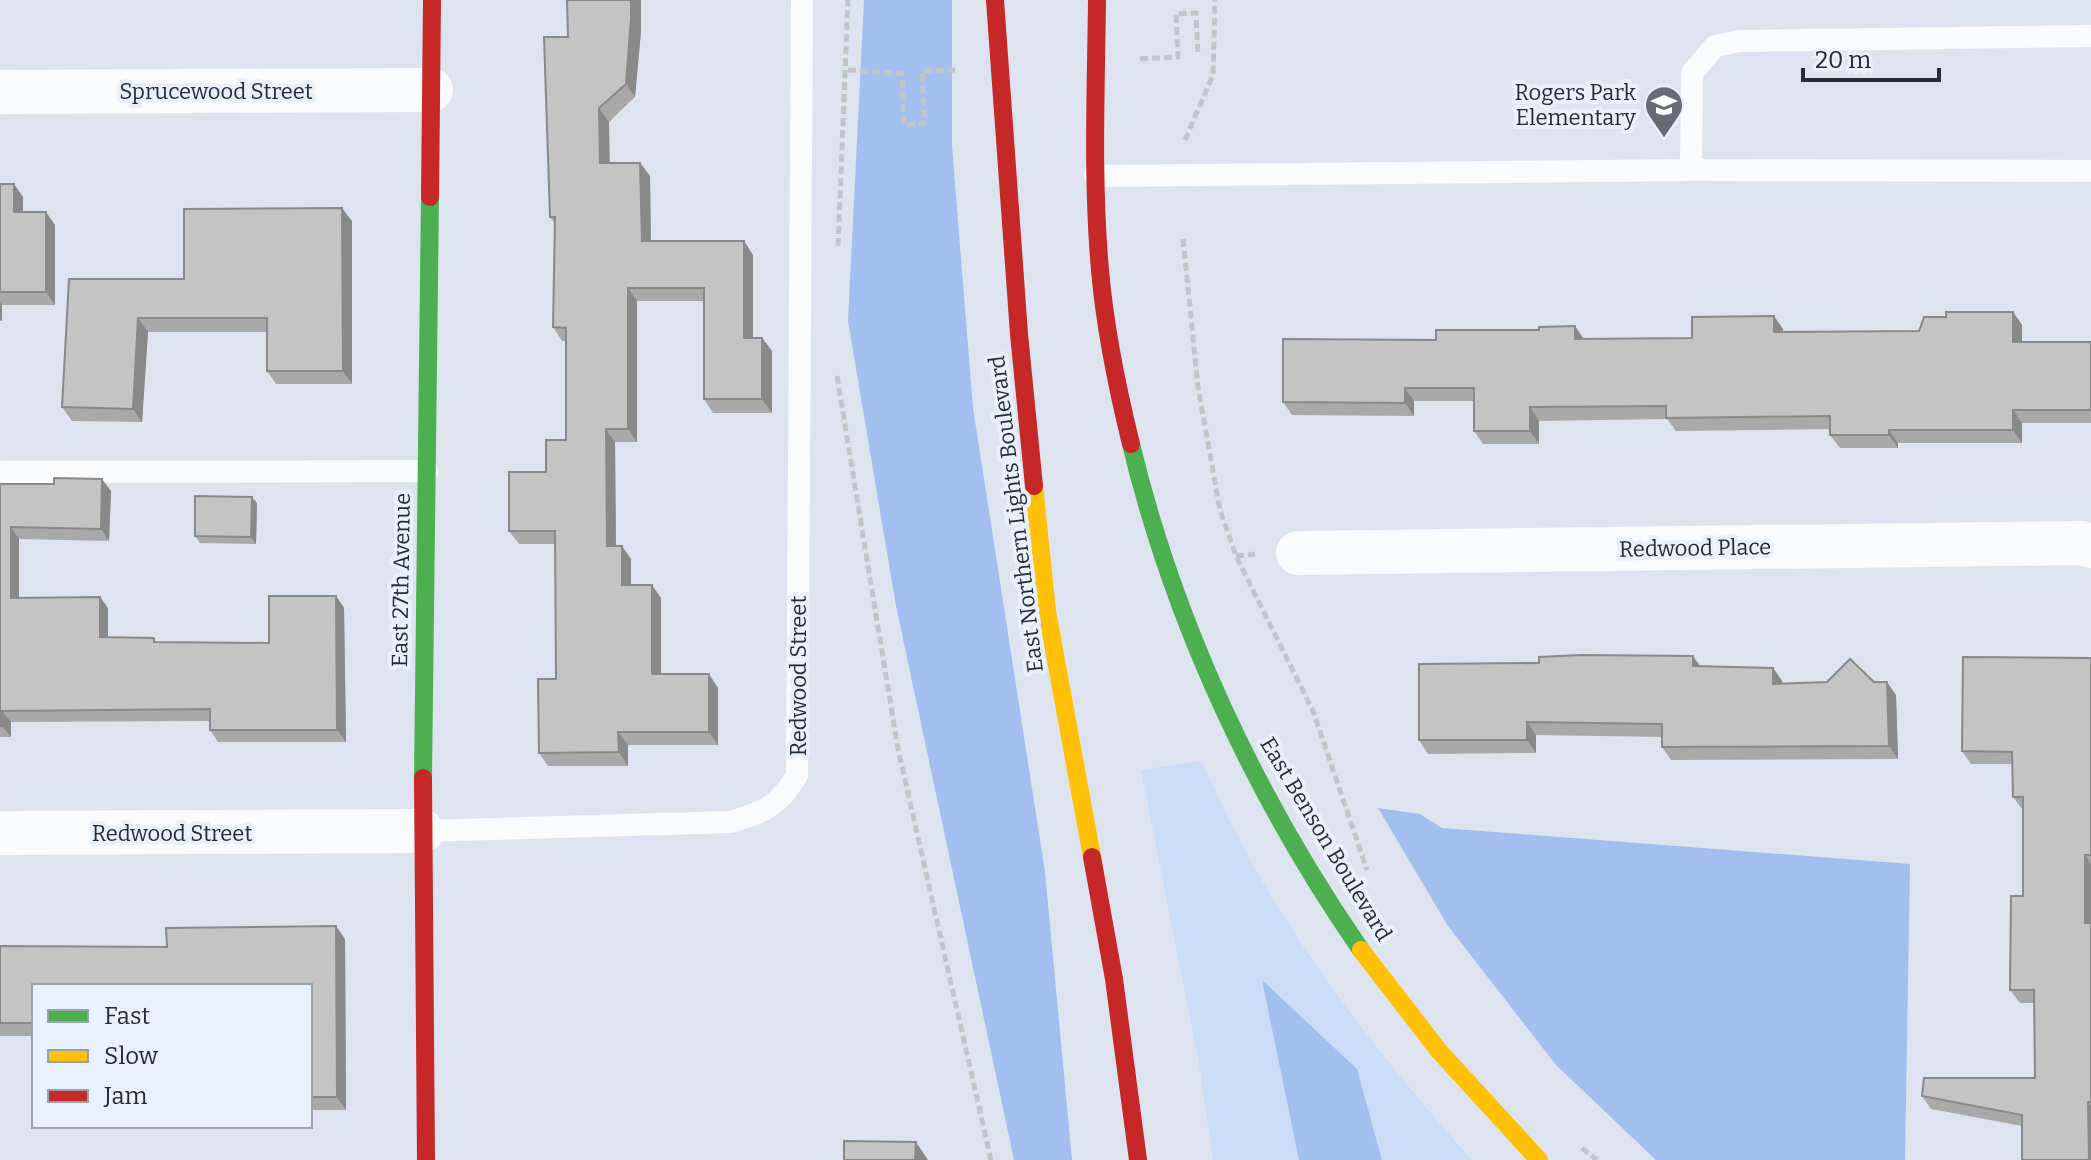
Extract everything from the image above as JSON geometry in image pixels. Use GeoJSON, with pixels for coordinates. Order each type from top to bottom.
{"type":"FeatureCollection","features":[{"type":"Feature","properties":{"kind":"main road","name":"East 27th Avenue"},"geometry":{"type":"LineString","coordinates":[[426,1160],[422,831],[432,0]]}},
{"type":"Feature","properties":{"kind":"main road","name":"East Northern Lights Boulevard"},"geometry":{"type":"LineString","coordinates":[[995,0],[1019,334],[1047,611],[1114,979],[1138,1160]]}},
{"type":"Feature","properties":{"kind":"main road"},"geometry":{"type":"LineString","coordinates":[[1095,176],[1097,0]]}},
{"type":"Feature","properties":{"kind":"main road","name":"East Benson Boulevard"},"geometry":{"type":"LineString","coordinates":[[1095,176],[1104,307],[1125,422],[1159,545],[1225,712],[1271,802],[1350,935],[1461,1079],[1539,1160]]}},
{"type":"Feature","properties":{"kind":"street","name":"Sprucewood Street"},"geometry":{"type":"LineString","coordinates":[[0,92],[431,90]]}},
{"type":"Feature","properties":{"kind":"street","name":"Redwood Place"},"geometry":{"type":"LineString","coordinates":[[1298,553],[2082,543],[2091,546]]}},
{"type":"Feature","properties":{"kind":"street","name":"Redwood Street"},"geometry":{"type":"LineString","coordinates":[[0,833],[422,831]]}},
{"type":"Feature","properties":{"kind":"lane","name":"Redwood Street"},"geometry":{"type":"LineString","coordinates":[[422,831],[731,822],[765,811],[784,798],[797,775],[802,0]]}},
{"type":"Feature","properties":{"kind":"lane"},"geometry":{"type":"LineString","coordinates":[[1691,170],[1692,73],[1715,46],[1740,41],[2091,36]]}},
{"type":"Feature","properties":{"kind":"lane"},"geometry":{"type":"LineString","coordinates":[[1095,176],[1691,170],[2091,171]]}},
{"type":"Feature","properties":{"kind":"lane"},"geometry":{"type":"LineString","coordinates":[[0,472],[427,471]]}},
{"type":"Feature","properties":{"kind":"path"},"geometry":{"type":"LineString","coordinates":[[838,251],[848,70],[848,0]]}},
{"type":"Feature","properties":{"kind":"path"},"geometry":{"type":"LineString","coordinates":[[1185,140],[1213,75],[1215,0]]}},
{"type":"Feature","properties":{"kind":"path"},"geometry":{"type":"LineString","coordinates":[[1178,57],[1176,14],[1196,13],[1198,55]]}},
{"type":"Feature","properties":{"kind":"path"},"geometry":{"type":"LineString","coordinates":[[848,70],[902,74],[904,125],[925,123],[922,71]]}},
{"type":"Feature","properties":{"kind":"path"},"geometry":{"type":"LineString","coordinates":[[1183,239],[1198,387],[1220,510],[1236,556],[1313,711],[1371,883]]}},
{"type":"Feature","properties":{"kind":"path"},"geometry":{"type":"LineString","coordinates":[[836,372],[898,749],[991,1160]]}},
{"type":"Feature","properties":{"kind":"path"},"geometry":{"type":"LineString","coordinates":[[1578,1144],[1597,1160]]}},
{"type":"Feature","properties":{"kind":"shaded area"},"geometry":{"type":"Polygon","coordinates":[[[864,0],[952,0],[952,146],[973,408],[1045,872],[1072,1160],[1014,1160],[896,606],[848,321],[864,0]]]}},
{"type":"Feature","properties":{"kind":"shaded area"},"geometry":{"type":"Polygon","coordinates":[[[1202,761],[1255,869],[1320,971],[1394,1068],[1472,1160],[1213,1160],[1199,1064],[1141,770],[1202,761]]]}},
{"type":"Feature","properties":{"kind":"shaded area"},"geometry":{"type":"Polygon","coordinates":[[[1378,808],[1420,814],[1442,828],[1910,864],[1905,1160],[1656,1160],[1556,1065],[1448,926],[1378,808]]]}},
{"type":"Feature","properties":{"kind":"shaded area"},"geometry":{"type":"Polygon","coordinates":[[[1262,980],[1357,1069],[1382,1160],[1299,1160],[1262,980]]]}},
{"type":"Feature","properties":{"kind":"building"},"geometry":{"type":"Polygon","coordinates":[[[567,0],[631,0],[626,84],[599,108],[600,163],[640,163],[642,241],[744,241],[744,338],[762,338],[762,399],[704,399],[704,288],[628,288],[628,429],[606,429],[607,546],[622,546],[622,585],[652,585],[652,674],[709,674],[709,732],[618,732],[619,752],[539,753],[538,679],[556,679],[555,531],[509,531],[509,472],[546,472],[546,440],[566,440],[566,328],[553,327],[555,217],[550,217],[544,37],[568,37],[567,0]]]}},
{"type":"Feature","properties":{"kind":"building"},"geometry":{"type":"Polygon","coordinates":[[[0,184],[14,184],[14,212],[46,212],[46,292],[0,292],[0,184]]]}},
{"type":"Feature","properties":{"kind":"building"},"geometry":{"type":"Polygon","coordinates":[[[342,208],[343,371],[267,371],[267,318],[138,318],[133,409],[62,407],[69,279],[184,279],[184,209],[342,208]]]}},
{"type":"Feature","properties":{"kind":"building"},"geometry":{"type":"Polygon","coordinates":[[[1946,312],[2013,312],[2013,342],[2091,342],[2091,410],[2013,410],[2013,430],[1889,430],[1889,435],[1830,435],[1830,416],[1666,418],[1666,406],[1530,407],[1530,431],[1474,431],[1474,388],[1405,388],[1405,403],[1283,402],[1283,339],[1436,340],[1436,330],[1539,330],[1539,327],[1575,326],[1575,339],[1692,338],[1692,317],[1774,316],[1774,332],[1919,331],[1924,317],[1946,317],[1946,312]]]}},
{"type":"Feature","properties":{"kind":"building"},"geometry":{"type":"Polygon","coordinates":[[[54,478],[102,479],[101,529],[11,527],[11,598],[100,597],[100,637],[154,638],[154,642],[269,643],[269,596],[336,596],[337,730],[210,730],[210,709],[2,711],[0,726],[0,484],[54,484],[54,478]]]}},
{"type":"Feature","properties":{"kind":"building"},"geometry":{"type":"Polygon","coordinates":[[[195,496],[252,497],[251,537],[195,536],[195,496]]]}},
{"type":"Feature","properties":{"kind":"building"},"geometry":{"type":"Polygon","coordinates":[[[1693,656],[1693,666],[1773,668],[1773,684],[1827,682],[1850,659],[1874,682],[1887,682],[1889,746],[1662,747],[1662,724],[1527,722],[1527,740],[1419,740],[1419,664],[1539,663],[1539,657],[1693,656]]]}},
{"type":"Feature","properties":{"kind":"building"},"geometry":{"type":"Polygon","coordinates":[[[1963,657],[2091,658],[2091,855],[2085,855],[2085,923],[2091,923],[2089,1160],[2022,1160],[2022,1115],[1922,1096],[1924,1078],[2035,1078],[2034,990],[2010,990],[2011,896],[2023,896],[2023,797],[2013,797],[2012,752],[1962,751],[1963,657]]]}},
{"type":"Feature","properties":{"kind":"building"},"geometry":{"type":"Polygon","coordinates":[[[336,926],[337,1097],[312,1097],[312,984],[32,984],[32,1023],[0,1023],[0,946],[167,947],[166,928],[336,926]]]}},
{"type":"Feature","properties":{"kind":"building"},"geometry":{"type":"Polygon","coordinates":[[[844,1141],[916,1142],[915,1160],[844,1160],[844,1141]]]}},
{"type":"Feature","properties":{"kind":"traffic: fast"},"geometry":{"type":"LineString","coordinates":[[423,778],[430,197]]}},
{"type":"Feature","properties":{"kind":"traffic: fast"},"geometry":{"type":"LineString","coordinates":[[1131,444],[1170,577],[1223,707],[1287,832],[1361,950]]}},
{"type":"Feature","properties":{"kind":"traffic: slow"},"geometry":{"type":"LineString","coordinates":[[1034,486],[1047,611],[1092,857]]}},
{"type":"Feature","properties":{"kind":"traffic: slow"},"geometry":{"type":"LineString","coordinates":[[1361,950],[1439,1051],[1539,1160]]}},
{"type":"Feature","properties":{"kind":"traffic: jam"},"geometry":{"type":"LineString","coordinates":[[430,197],[432,0]]}},
{"type":"Feature","properties":{"kind":"traffic: jam"},"geometry":{"type":"LineString","coordinates":[[995,0],[1019,334],[1034,486]]}},
{"type":"Feature","properties":{"kind":"traffic: jam"},"geometry":{"type":"LineString","coordinates":[[1097,0],[1095,169],[1100,270],[1112,358],[1131,444]]}},
{"type":"Feature","properties":{"kind":"traffic: jam"},"geometry":{"type":"LineString","coordinates":[[423,778],[426,1160]]}},
{"type":"Feature","properties":{"kind":"traffic: jam"},"geometry":{"type":"LineString","coordinates":[[1092,857],[1114,979],[1138,1160]]}},
{"type":"Feature","properties":{"kind":"place","name":"Rogers Park Elementary"},"geometry":{"type":"Point","coordinates":[1664,139]}}]}
